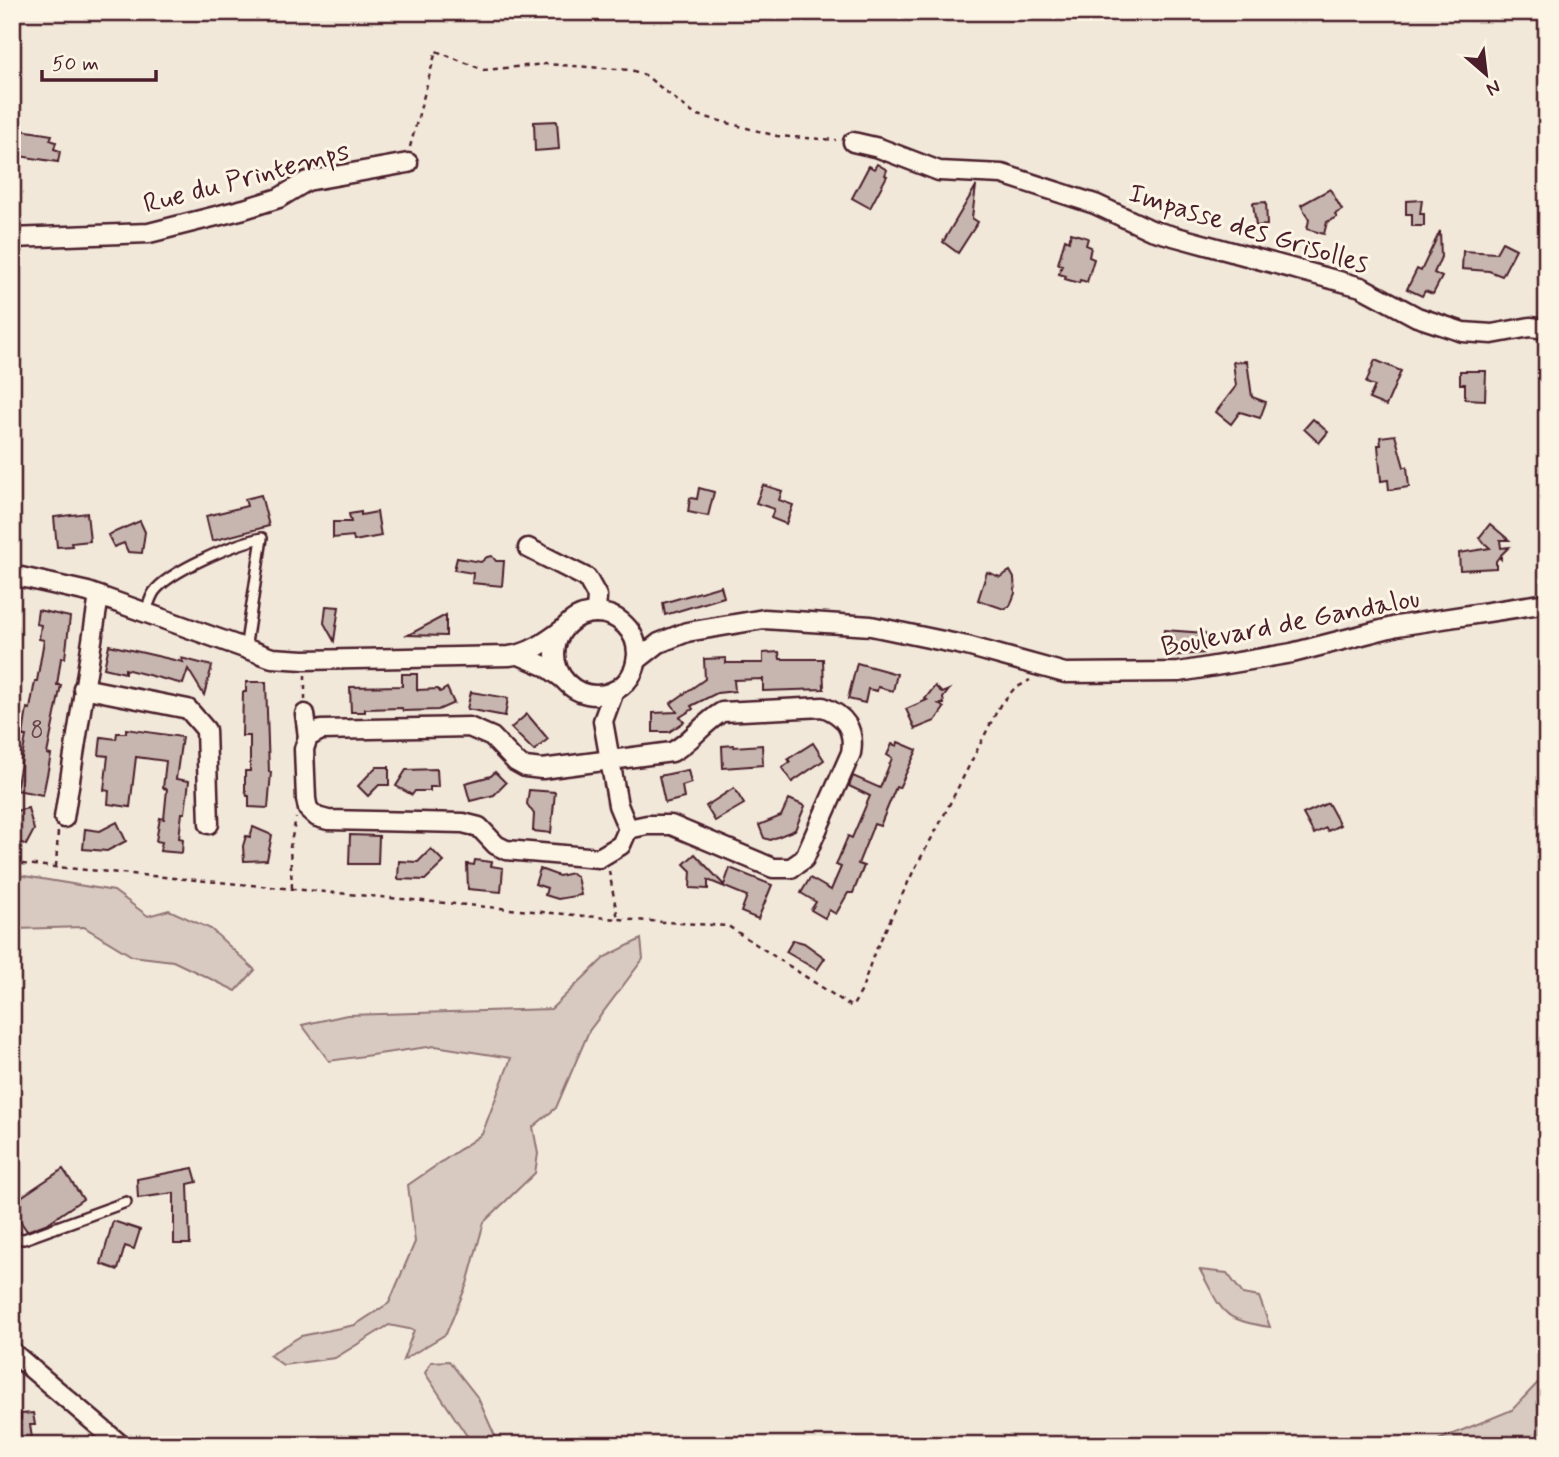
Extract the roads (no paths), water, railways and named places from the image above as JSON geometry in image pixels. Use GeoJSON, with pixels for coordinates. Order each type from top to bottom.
{"type":"FeatureCollection","features":[{"type":"Feature","properties":{"kind":"street","name":"Impasse des Grisolles"},"geometry":{"type":"LineString","coordinates":[[853,142],[879,148],[939,171],[1002,174],[1095,204],[1151,230],[1361,287],[1417,317],[1463,332],[1492,334],[1530,327],[1547,329]]}},
{"type":"Feature","properties":{"kind":"street","name":"Rue du Printemps"},"geometry":{"type":"LineString","coordinates":[[12,238],[149,233],[267,202],[307,181],[408,163]]}},
{"type":"Feature","properties":{"kind":"street"},"geometry":{"type":"LineString","coordinates":[[528,548],[587,578],[597,596],[596,613]]}},
{"type":"Feature","properties":{"kind":"street"},"geometry":{"type":"LineString","coordinates":[[12,575],[99,596],[272,658],[304,660],[519,655],[542,644],[572,621],[583,615],[596,613],[621,621],[630,631],[635,640],[636,661],[625,683],[614,691],[601,695],[588,694],[547,667],[519,655]]}},
{"type":"Feature","properties":{"kind":"street"},"geometry":{"type":"LineString","coordinates":[[64,818],[99,596]]}},
{"type":"Feature","properties":{"kind":"street","name":"Boulevard de Gandalou"},"geometry":{"type":"LineString","coordinates":[[636,661],[671,637],[764,619],[872,626],[967,646],[1065,673],[1179,673],[1293,653],[1397,626],[1547,603]]}},
{"type":"Feature","properties":{"kind":"street"},"geometry":{"type":"LineString","coordinates":[[562,630],[555,654],[557,667],[603,721]]}},
{"type":"Feature","properties":{"kind":"street","name":"Boulevard de Gandalou"},"geometry":{"type":"LineString","coordinates":[[630,631],[671,637]]}},
{"type":"Feature","properties":{"kind":"street"},"geometry":{"type":"LineString","coordinates":[[83,688],[188,709],[206,730],[209,824]]}},
{"type":"Feature","properties":{"kind":"street"},"geometry":{"type":"LineString","coordinates":[[305,713],[308,737],[304,749],[308,809],[317,817],[328,820],[463,823],[480,827],[496,845],[506,850],[599,858],[621,845],[628,829],[618,805],[603,721],[614,691]]}},
{"type":"Feature","properties":{"kind":"street"},"geometry":{"type":"LineString","coordinates":[[308,737],[321,730],[469,727],[492,737],[516,762],[525,767],[542,769],[672,752],[722,712],[823,707],[835,711],[850,728],[853,742],[851,753],[804,859],[791,868],[773,868],[671,825],[647,825],[628,829]]}},
{"type":"Feature","properties":{"kind":"street"},"geometry":{"type":"LineString","coordinates":[[13,1355],[121,1445]]}},
{"type":"Feature","properties":{"kind":"lane"},"geometry":{"type":"LineString","coordinates":[[145,613],[154,592],[178,572],[243,542],[262,538],[246,650]]}},
{"type":"Feature","properties":{"kind":"lane"},"geometry":{"type":"LineString","coordinates":[[12,1237],[24,1239],[126,1202]]}}]}
